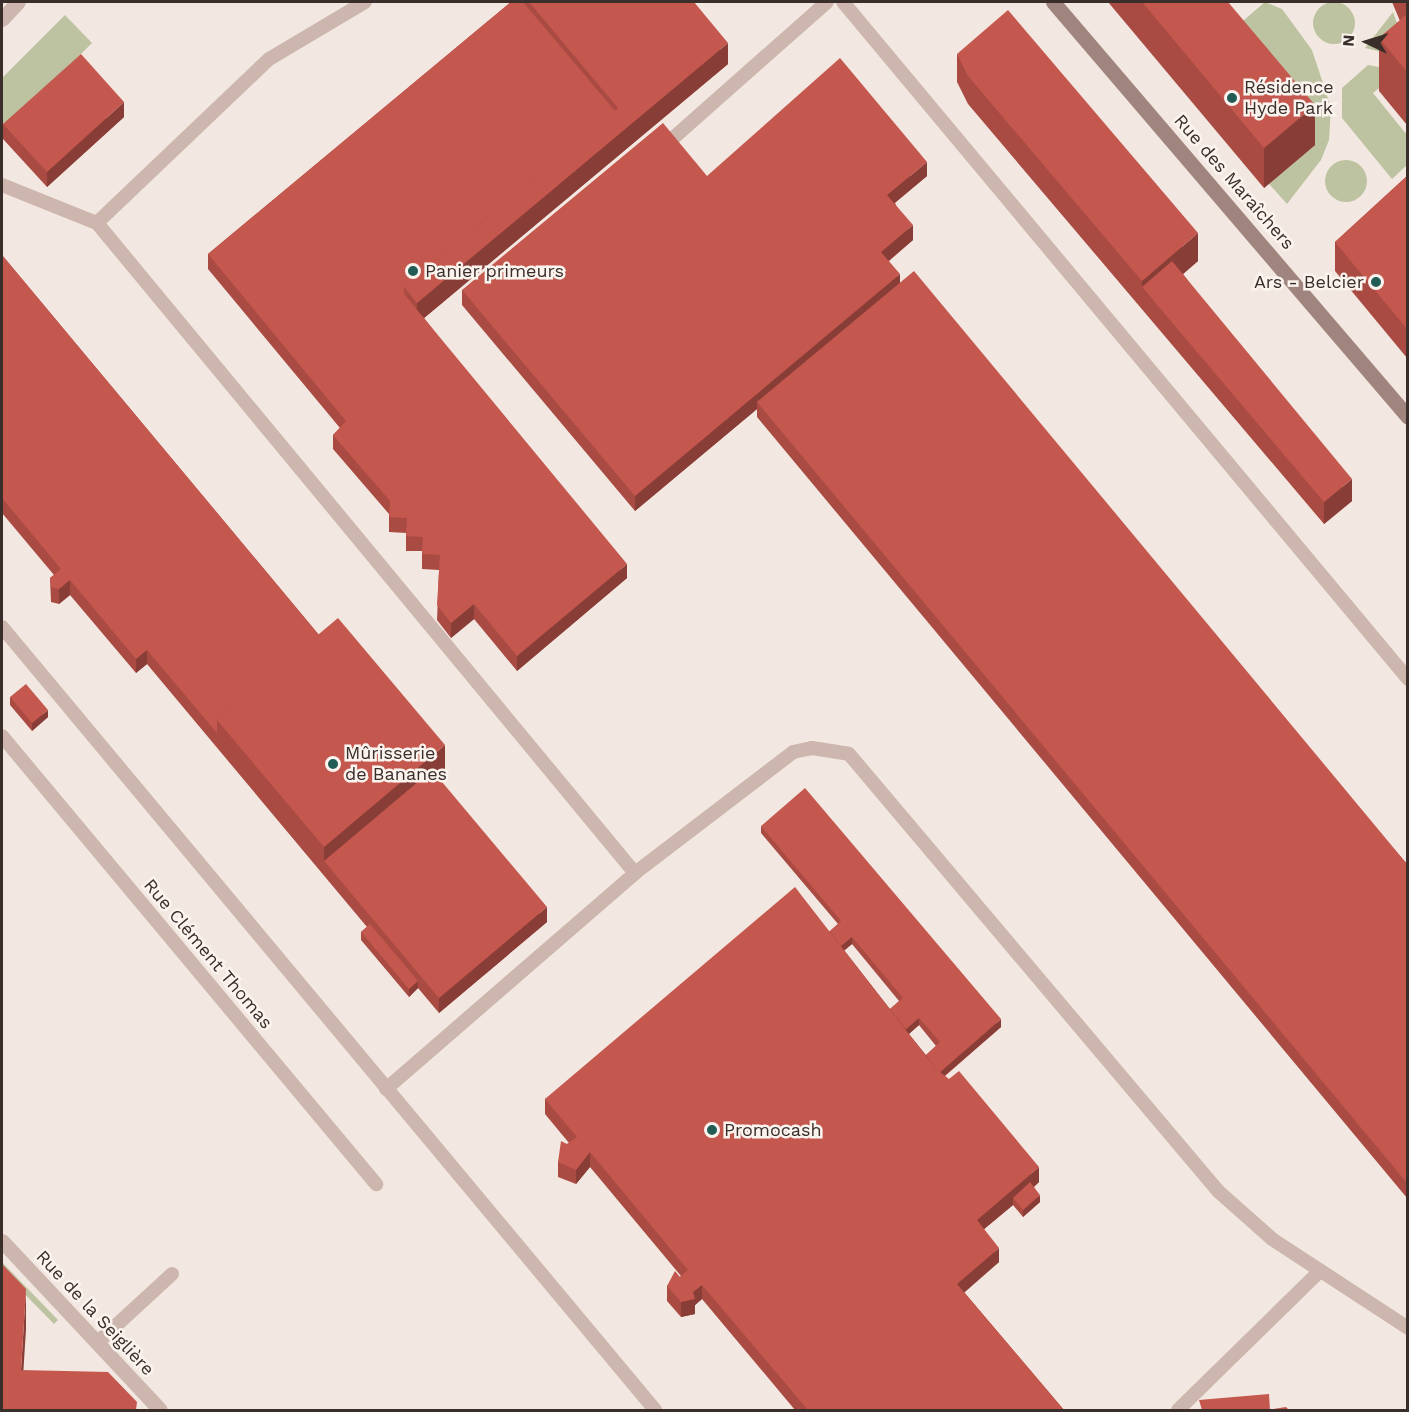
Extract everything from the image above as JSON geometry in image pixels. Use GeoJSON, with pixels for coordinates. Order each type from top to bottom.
{"type":"FeatureCollection","features":[{"type":"Feature","properties":{"kind":"main road","name":"Rue des Maraîchers"},"geometry":{"type":"LineString","coordinates":[[1060,4],[1407,417]]}},
{"type":"Feature","properties":{"kind":"street"},"geometry":{"type":"LineString","coordinates":[[2,19],[18,2]]}},
{"type":"Feature","properties":{"kind":"street","name":"Rue de la Seiglière"},"geometry":{"type":"LineString","coordinates":[[2,1241],[160,1410]]}},
{"type":"Feature","properties":{"kind":"lane"},"geometry":{"type":"LineString","coordinates":[[97,223],[269,59],[364,2]]}},
{"type":"Feature","properties":{"kind":"lane"},"geometry":{"type":"LineString","coordinates":[[671,140],[827,2]]}},
{"type":"Feature","properties":{"kind":"lane"},"geometry":{"type":"LineString","coordinates":[[843,2],[1407,679]]}},
{"type":"Feature","properties":{"kind":"lane"},"geometry":{"type":"LineString","coordinates":[[2,185],[97,223],[635,873]]}},
{"type":"Feature","properties":{"kind":"lane"},"geometry":{"type":"LineString","coordinates":[[2,627],[655,1410]]}},
{"type":"Feature","properties":{"kind":"lane","name":"Rue Clément Thomas"},"geometry":{"type":"LineString","coordinates":[[2,736],[376,1184]]}},
{"type":"Feature","properties":{"kind":"lane"},"geometry":{"type":"LineString","coordinates":[[386,1089],[635,873],[793,752],[812,748],[849,754],[1218,1191],[1319,1272],[1407,1328]]}},
{"type":"Feature","properties":{"kind":"lane"},"geometry":{"type":"LineString","coordinates":[[1178,1410],[1319,1272]]}},
{"type":"Feature","properties":{"kind":"lane"},"geometry":{"type":"LineString","coordinates":[[97,1343],[172,1274]]}},
{"type":"Feature","properties":{"kind":"green space"},"geometry":{"type":"Polygon","coordinates":[[[1265,2],[1282,9],[1312,50],[1331,107],[1329,140],[1321,160],[1287,204],[1269,184],[1224,37],[1265,2]]]}},
{"type":"Feature","properties":{"kind":"green space"},"geometry":{"type":"Polygon","coordinates":[[[1334,2],[1349,8],[1355,23],[1349,38],[1334,44],[1319,38],[1313,23],[1319,8],[1334,2]]]}},
{"type":"Feature","properties":{"kind":"green space"},"geometry":{"type":"Polygon","coordinates":[[[1393,12],[1407,50],[1407,58],[1365,48],[1393,12]]]}},
{"type":"Feature","properties":{"kind":"green space"},"geometry":{"type":"Polygon","coordinates":[[[65,15],[92,43],[2,133],[2,78],[65,15]]]}},
{"type":"Feature","properties":{"kind":"green space"},"geometry":{"type":"Polygon","coordinates":[[[1368,65],[1400,71],[1373,93],[1407,135],[1407,165],[1392,179],[1342,118],[1342,88],[1368,65]]]}},
{"type":"Feature","properties":{"kind":"green space"},"geometry":{"type":"Polygon","coordinates":[[[1346,160],[1361,166],[1367,181],[1361,196],[1346,202],[1331,196],[1325,181],[1331,166],[1346,160]]]}},
{"type":"Feature","properties":{"kind":"green space"},"geometry":{"type":"Polygon","coordinates":[[[2,1262],[58,1320],[54,1324],[2,1271],[2,1262]]]}},
{"type":"Feature","properties":{"kind":"building"},"geometry":{"type":"Polygon","coordinates":[[[511,2],[523,2],[615,111],[404,287],[404,294],[627,564],[517,656],[474,604],[451,623],[437,605],[440,555],[422,554],[423,537],[406,536],[407,518],[389,517],[390,501],[333,435],[346,421],[208,254],[511,2]]]}},
{"type":"Feature","properties":{"kind":"building"},"geometry":{"type":"Polygon","coordinates":[[[529,2],[694,2],[728,43],[417,303],[404,287],[618,108],[529,2]]]}},
{"type":"Feature","properties":{"kind":"building"},"geometry":{"type":"Polygon","coordinates":[[[1142,2],[1228,2],[1315,105],[1264,148],[1142,2]]]}},
{"type":"Feature","properties":{"kind":"building"},"geometry":{"type":"Polygon","coordinates":[[[1008,10],[1198,233],[1142,281],[968,76],[957,54],[1008,10]]]}},
{"type":"Feature","properties":{"kind":"building"},"geometry":{"type":"Polygon","coordinates":[[[1407,14],[1407,72],[1379,38],[1407,14]]]}},
{"type":"Feature","properties":{"kind":"building"},"geometry":{"type":"Polygon","coordinates":[[[81,54],[124,102],[47,172],[3,124],[81,54]]]}},
{"type":"Feature","properties":{"kind":"building"},"geometry":{"type":"Polygon","coordinates":[[[840,58],[927,162],[887,195],[913,225],[881,252],[900,274],[635,496],[462,290],[663,123],[707,176],[840,58]]]}},
{"type":"Feature","properties":{"kind":"building","name":"Ars - Belcier"},"geometry":{"type":"Polygon","coordinates":[[[1407,176],[1407,329],[1335,242],[1407,176]]]}},
{"type":"Feature","properties":{"kind":"building"},"geometry":{"type":"Polygon","coordinates":[[[2,255],[319,635],[217,720],[217,733],[147,650],[136,659],[70,580],[59,589],[51,587],[50,578],[61,569],[2,498],[2,255]]]}},
{"type":"Feature","properties":{"kind":"building"},"geometry":{"type":"Polygon","coordinates":[[[1172,261],[1352,479],[1324,502],[1142,287],[1172,261]]]}},
{"type":"Feature","properties":{"kind":"building"},"geometry":{"type":"Polygon","coordinates":[[[914,271],[1407,864],[1407,1183],[757,402],[914,271]]]}},
{"type":"Feature","properties":{"kind":"building","name":"Mûrisserie de Bananes"},"geometry":{"type":"Polygon","coordinates":[[[338,618],[445,745],[324,847],[217,720],[338,618]]]}},
{"type":"Feature","properties":{"kind":"building"},"geometry":{"type":"Polygon","coordinates":[[[26,684],[48,710],[32,723],[10,697],[26,684]]]}},
{"type":"Feature","properties":{"kind":"building"},"geometry":{"type":"Polygon","coordinates":[[[432,770],[547,907],[439,998],[324,861],[432,770]]]}},
{"type":"Feature","properties":{"kind":"building"},"geometry":{"type":"Polygon","coordinates":[[[805,788],[1001,1019],[940,1072],[926,1055],[940,1042],[919,1018],[906,1029],[890,1009],[903,998],[852,937],[841,946],[830,931],[841,921],[761,826],[805,788]]]}},
{"type":"Feature","properties":{"kind":"building"},"geometry":{"type":"Polygon","coordinates":[[[795,887],[936,1069],[949,1079],[959,1071],[1039,1167],[977,1220],[999,1248],[957,1284],[1064,1410],[808,1410],[702,1285],[693,1292],[695,1299],[681,1302],[667,1286],[675,1271],[680,1277],[688,1270],[590,1152],[576,1170],[558,1162],[561,1141],[567,1144],[577,1137],[545,1099],[795,887]]]}},
{"type":"Feature","properties":{"kind":"building"},"geometry":{"type":"Polygon","coordinates":[[[370,924],[418,981],[409,989],[361,932],[370,924]]]}},
{"type":"Feature","properties":{"kind":"building"},"geometry":{"type":"Polygon","coordinates":[[[1030,1182],[1040,1195],[1023,1210],[1013,1198],[1030,1182]]]}},
{"type":"Feature","properties":{"kind":"building"},"geometry":{"type":"Polygon","coordinates":[[[2,1264],[26,1289],[21,1370],[108,1372],[137,1402],[136,1410],[2,1410],[2,1264]]]}},
{"type":"Feature","properties":{"kind":"building"},"geometry":{"type":"Polygon","coordinates":[[[1269,1394],[1270,1410],[1202,1410],[1199,1400],[1269,1394]]]}},
{"type":"Feature","properties":{"kind":"building"},"geometry":{"type":"Polygon","coordinates":[[[1286,1407],[1289,1410],[1266,1410],[1286,1407]]]}},
{"type":"Feature","properties":{"kind":"place","name":"Résidence Hyde Park"},"geometry":{"type":"Point","coordinates":[1232,98]}},
{"type":"Feature","properties":{"kind":"place","name":"Panier primeurs"},"geometry":{"type":"Point","coordinates":[413,271]}},
{"type":"Feature","properties":{"kind":"place","name":"Ars - Belcier"},"geometry":{"type":"Point","coordinates":[1376,282]}},
{"type":"Feature","properties":{"kind":"place","name":"Mûrisserie de Bananes"},"geometry":{"type":"Point","coordinates":[333,764]}},
{"type":"Feature","properties":{"kind":"place","name":"Promocash"},"geometry":{"type":"Point","coordinates":[712,1130]}}]}
